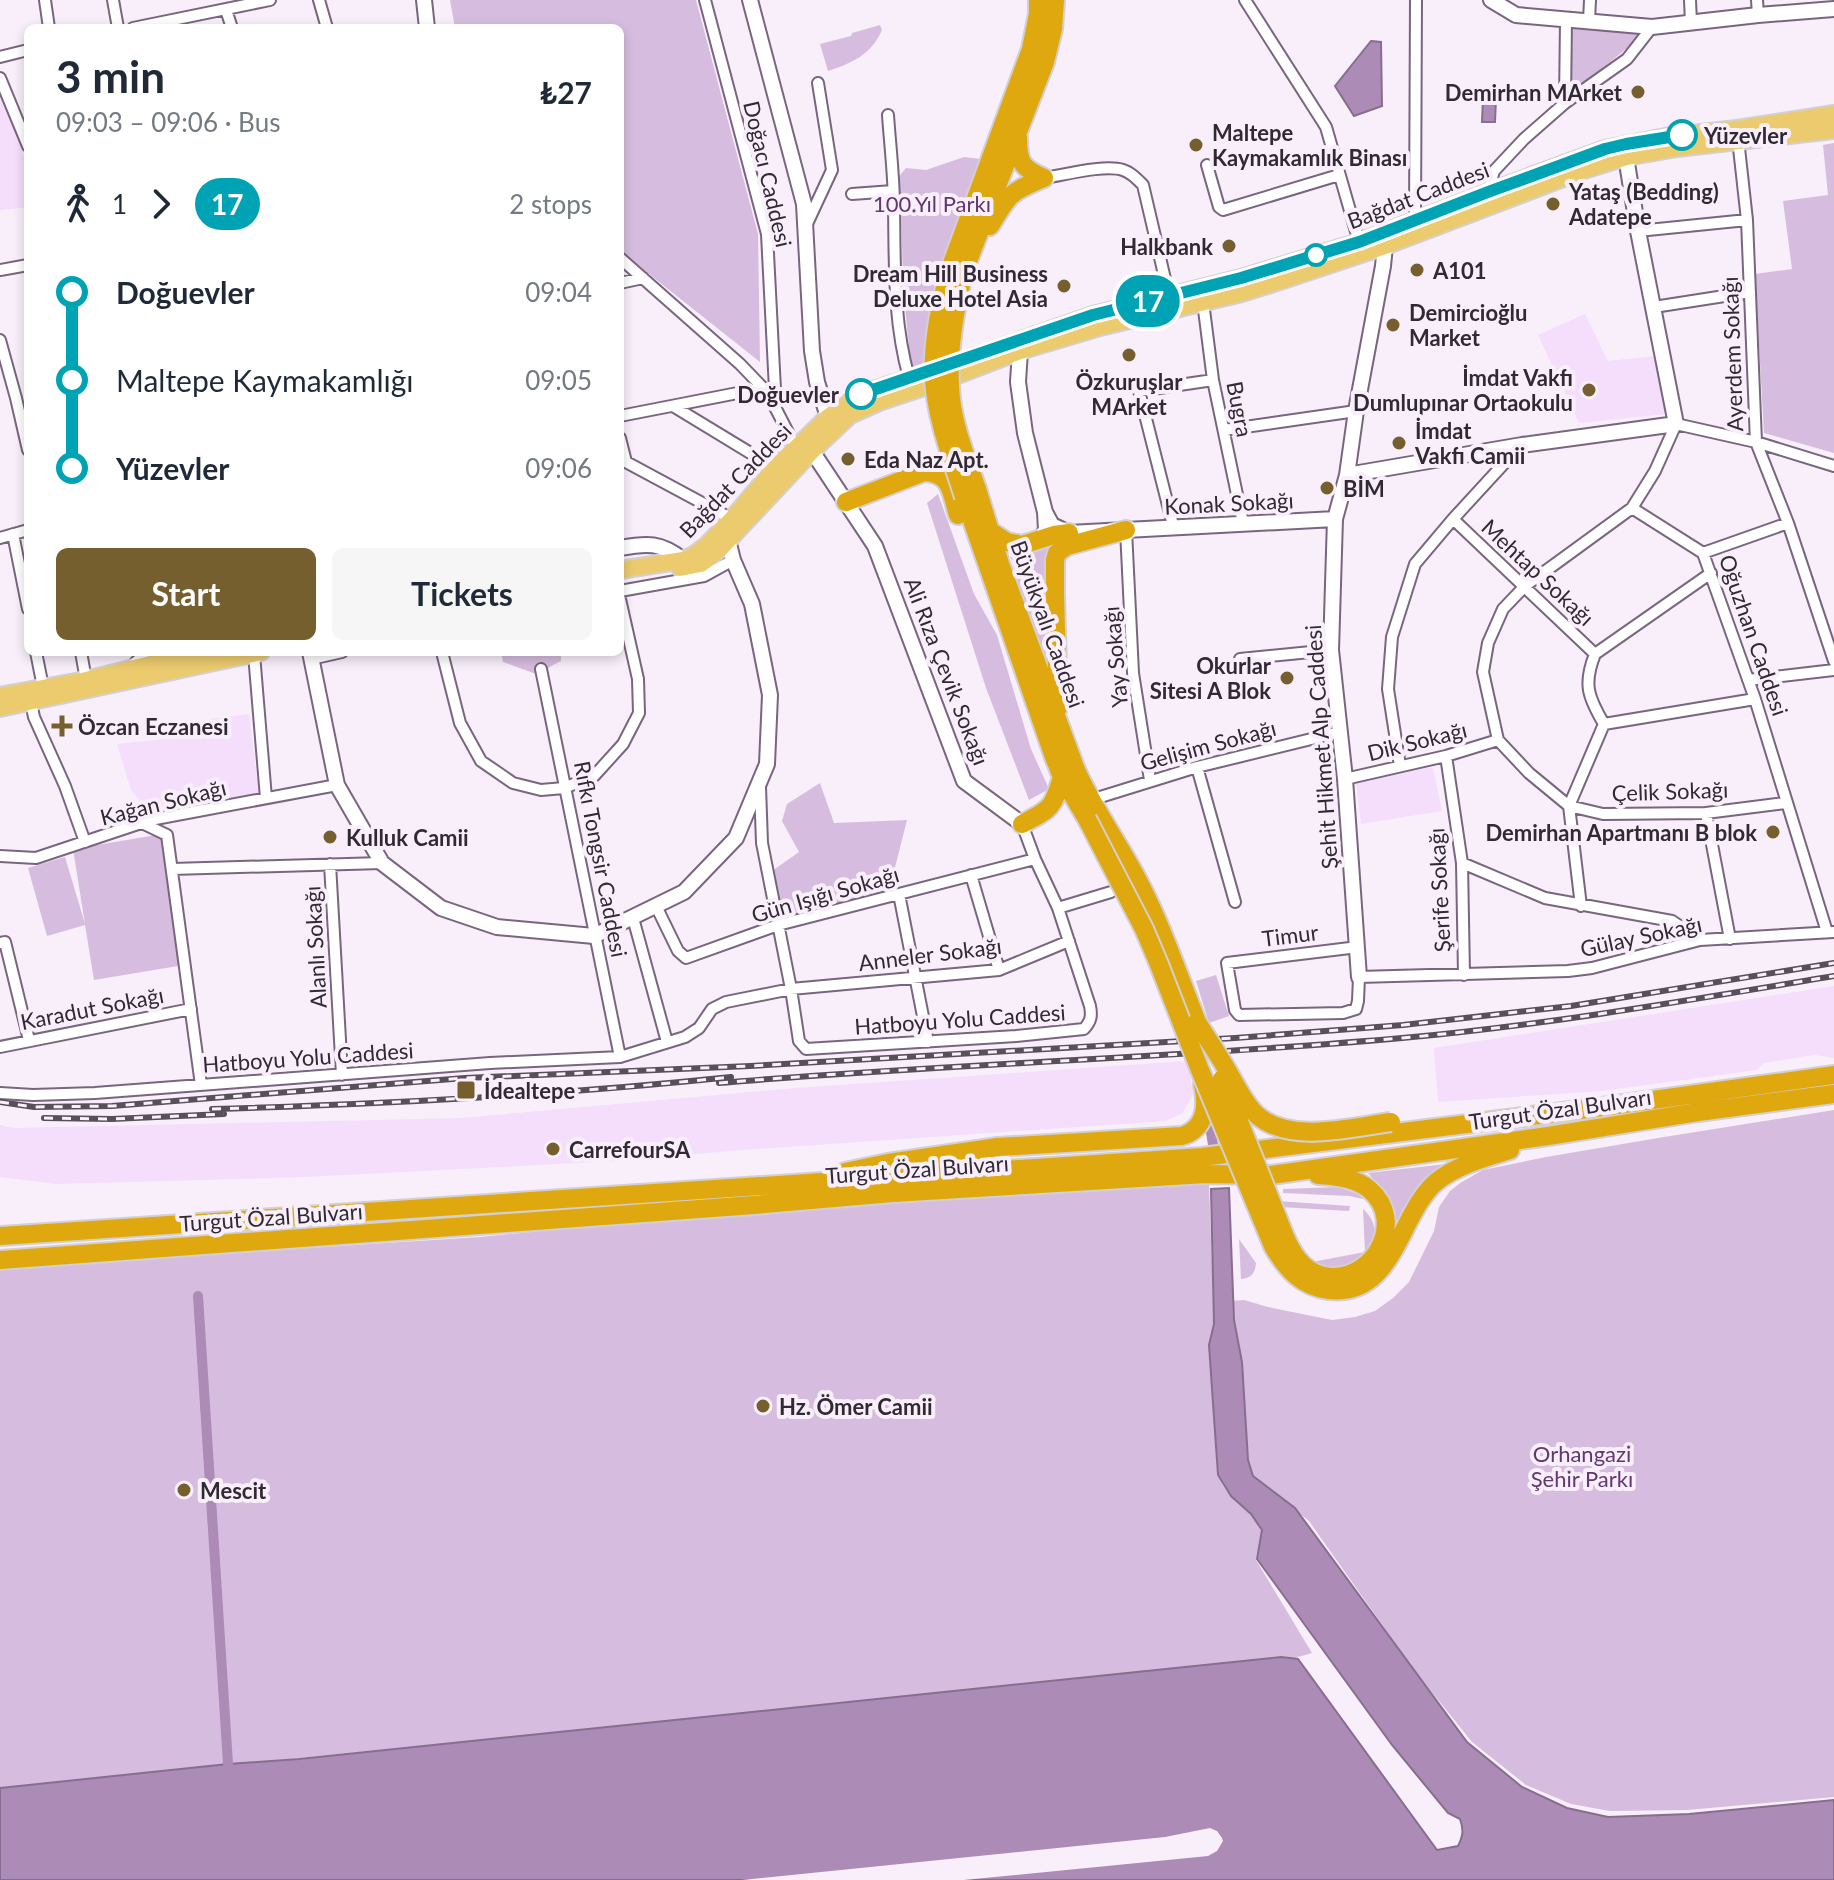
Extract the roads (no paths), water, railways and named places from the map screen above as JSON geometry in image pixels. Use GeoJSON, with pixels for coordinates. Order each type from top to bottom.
{"type":"FeatureCollection","features":[{"type":"Feature","properties":{"kind":"highway","name":"Büyükyalı Caddesi"},"geometry":{"type":"LineString","coordinates":[[1038,0],[1031,49],[956,272],[950,388],[970,493],[1009,630],[1062,777],[1134,873],[1155,915],[1225,1087],[1280,1243]]}},
{"type":"Feature","properties":{"kind":"highway","name":"Büyükyalı Caddesi"},"geometry":{"type":"LineString","coordinates":[[956,272],[1045,62],[1053,29],[1055,0]]}},
{"type":"Feature","properties":{"kind":"highway"},"geometry":{"type":"LineString","coordinates":[[1018,129],[1018,155],[1021,161],[1031,172],[1044,178]]}},
{"type":"Feature","properties":{"kind":"highway"},"geometry":{"type":"LineString","coordinates":[[956,272],[1010,195],[1044,178]]}},
{"type":"Feature","properties":{"kind":"highway"},"geometry":{"type":"LineString","coordinates":[[846,502],[924,472],[934,472],[946,479],[978,579],[1009,630]]}},
{"type":"Feature","properties":{"kind":"highway","name":"Büyükyalı Caddesi"},"geometry":{"type":"LineString","coordinates":[[970,493],[990,531],[1093,817],[1144,929],[1200,1070]]}},
{"type":"Feature","properties":{"kind":"highway"},"geometry":{"type":"LineString","coordinates":[[1058,723],[1057,553],[1067,546],[1126,530]]}},
{"type":"Feature","properties":{"kind":"highway"},"geometry":{"type":"LineString","coordinates":[[990,531],[1012,544],[1022,545],[1069,533]]}},
{"type":"Feature","properties":{"kind":"highway"},"geometry":{"type":"LineString","coordinates":[[1022,824],[1046,812],[1056,798],[1062,777]]}},
{"type":"Feature","properties":{"kind":"highway"},"geometry":{"type":"LineString","coordinates":[[1197,1022],[1247,1104],[1258,1116],[1277,1128],[1295,1132],[1486,1112],[1595,1108]]}},
{"type":"Feature","properties":{"kind":"highway"},"geometry":{"type":"LineString","coordinates":[[780,1186],[888,1163],[998,1147],[1191,1134],[1202,1121],[1205,1109],[1206,1096],[1200,1070]]}},
{"type":"Feature","properties":{"kind":"highway"},"geometry":{"type":"LineString","coordinates":[[1200,1070],[1280,1243],[1289,1270],[1311,1286],[1337,1290],[1369,1280],[1387,1262],[1414,1209],[1435,1183],[1463,1166],[1548,1136]]}},
{"type":"Feature","properties":{"kind":"highway","name":"Turgut Özal Bulvarı"},"geometry":{"type":"LineString","coordinates":[[0,1260],[754,1205],[1204,1166],[1229,1154],[1834,1075]]}},
{"type":"Feature","properties":{"kind":"highway","name":"Turgut Özal Bulvarı"},"geometry":{"type":"LineString","coordinates":[[0,1236],[780,1186],[1204,1166],[1232,1174],[1271,1175],[1834,1094]]}},
{"type":"Feature","properties":{"kind":"highway"},"geometry":{"type":"LineString","coordinates":[[1271,1175],[1350,1179],[1368,1188],[1377,1197],[1385,1218],[1386,1229],[1375,1255],[1361,1269],[1349,1275],[1323,1276],[1306,1268],[1280,1243]]}},
{"type":"Feature","properties":{"kind":"main road","name":"Bağdat Caddesi"},"geometry":{"type":"LineString","coordinates":[[624,569],[683,560],[707,545],[775,468],[850,415],[879,402],[1020,351],[1280,281],[1384,239],[1626,157],[1834,114]]}},
{"type":"Feature","properties":{"kind":"main road","name":"Bağdat Caddesi"},"geometry":{"type":"LineString","coordinates":[[624,580],[701,564],[728,540],[828,417],[861,394],[1093,315],[1241,278],[1359,242],[1384,239],[1415,219],[1605,149],[1665,137],[1834,130]]}},
{"type":"Feature","properties":{"kind":"main road"},"geometry":{"type":"LineString","coordinates":[[0,708],[31,703],[184,656]]}},
{"type":"Feature","properties":{"kind":"main road"},"geometry":{"type":"LineString","coordinates":[[0,696],[159,663],[228,656]]}},
{"type":"Feature","properties":{"kind":"street"},"geometry":{"type":"LineString","coordinates":[[45,0],[48,24]]}},
{"type":"Feature","properties":{"kind":"street"},"geometry":{"type":"LineString","coordinates":[[113,0],[117,24]]}},
{"type":"Feature","properties":{"kind":"street"},"geometry":{"type":"LineString","coordinates":[[150,24],[221,7],[270,0]]}},
{"type":"Feature","properties":{"kind":"street"},"geometry":{"type":"LineString","coordinates":[[319,0],[326,24]]}},
{"type":"Feature","properties":{"kind":"street"},"geometry":{"type":"LineString","coordinates":[[424,0],[427,24]]}},
{"type":"Feature","properties":{"kind":"street","name":"Doğacı Caddesi"},"geometry":{"type":"LineString","coordinates":[[705,0],[767,234],[776,409]]}},
{"type":"Feature","properties":{"kind":"street"},"geometry":{"type":"LineString","coordinates":[[750,0],[804,204],[812,351],[817,382],[828,417]]}},
{"type":"Feature","properties":{"kind":"street"},"geometry":{"type":"LineString","coordinates":[[1245,0],[1326,127],[1359,242]]}},
{"type":"Feature","properties":{"kind":"street"},"geometry":{"type":"LineString","coordinates":[[1415,219],[1416,0]]}},
{"type":"Feature","properties":{"kind":"street"},"geometry":{"type":"LineString","coordinates":[[1491,0],[1516,15],[1652,27],[1691,23],[1757,7],[1834,5]]}},
{"type":"Feature","properties":{"kind":"street"},"geometry":{"type":"LineString","coordinates":[[1589,21],[1590,0]]}},
{"type":"Feature","properties":{"kind":"street"},"geometry":{"type":"LineString","coordinates":[[1690,0],[1691,23]]}},
{"type":"Feature","properties":{"kind":"street"},"geometry":{"type":"LineString","coordinates":[[1565,103],[1566,20]]}},
{"type":"Feature","properties":{"kind":"street"},"geometry":{"type":"LineString","coordinates":[[1488,192],[1494,171],[1524,139],[1565,103],[1627,59],[1652,27]]}},
{"type":"Feature","properties":{"kind":"street"},"geometry":{"type":"LineString","coordinates":[[0,57],[24,51]]}},
{"type":"Feature","properties":{"kind":"street"},"geometry":{"type":"LineString","coordinates":[[0,78],[24,136]]}},
{"type":"Feature","properties":{"kind":"street"},"geometry":{"type":"LineString","coordinates":[[805,227],[832,170],[818,83]]}},
{"type":"Feature","properties":{"kind":"street"},"geometry":{"type":"LineString","coordinates":[[888,115],[894,284],[901,349],[909,378]]}},
{"type":"Feature","properties":{"kind":"street","name":"Ayerdem Sokağı"},"geometry":{"type":"LineString","coordinates":[[1737,135],[1747,220],[1756,442],[1788,523],[1834,661]]}},
{"type":"Feature","properties":{"kind":"street"},"geometry":{"type":"LineString","coordinates":[[1498,740],[1483,672],[1495,625],[1503,609],[1525,586],[1632,508],[1655,471],[1676,424],[1626,157]]}},
{"type":"Feature","properties":{"kind":"street"},"geometry":{"type":"LineString","coordinates":[[1207,165],[1219,207],[1223,210],[1339,175]]}},
{"type":"Feature","properties":{"kind":"street"},"geometry":{"type":"LineString","coordinates":[[1044,178],[1109,168],[1122,169],[1134,176],[1143,185],[1169,296]]}},
{"type":"Feature","properties":{"kind":"street"},"geometry":{"type":"LineString","coordinates":[[852,194],[893,191]]}},
{"type":"Feature","properties":{"kind":"street"},"geometry":{"type":"LineString","coordinates":[[1638,231],[1747,220]]}},
{"type":"Feature","properties":{"kind":"street","name":"Şehit Hikmet Alp Caddesi"},"geometry":{"type":"LineString","coordinates":[[1343,1013],[1356,1009],[1359,977],[1345,779],[1331,650],[1335,519],[1347,475],[1378,298],[1384,239]]}},
{"type":"Feature","properties":{"kind":"street"},"geometry":{"type":"LineString","coordinates":[[624,261],[763,388],[804,450]]}},
{"type":"Feature","properties":{"kind":"street"},"geometry":{"type":"LineString","coordinates":[[0,270],[24,266]]}},
{"type":"Feature","properties":{"kind":"street"},"geometry":{"type":"LineString","coordinates":[[624,282],[643,278]]}},
{"type":"Feature","properties":{"kind":"street"},"geometry":{"type":"LineString","coordinates":[[1654,307],[1750,292]]}},
{"type":"Feature","properties":{"kind":"street","name":"Bugra"},"geometry":{"type":"LineString","coordinates":[[1203,302],[1213,380],[1243,523]]}},
{"type":"Feature","properties":{"kind":"street"},"geometry":{"type":"LineString","coordinates":[[0,340],[22,397]]}},
{"type":"Feature","properties":{"kind":"street"},"geometry":{"type":"LineString","coordinates":[[1020,351],[1018,382],[1025,433],[1045,512],[1046,530],[1041,538]]}},
{"type":"Feature","properties":{"kind":"street"},"geometry":{"type":"LineString","coordinates":[[1174,529],[1139,391],[1213,380]]}},
{"type":"Feature","properties":{"kind":"street"},"geometry":{"type":"LineString","coordinates":[[624,415],[763,388]]}},
{"type":"Feature","properties":{"kind":"street"},"geometry":{"type":"LineString","coordinates":[[673,406],[775,468]]}},
{"type":"Feature","properties":{"kind":"street"},"geometry":{"type":"LineString","coordinates":[[1224,430],[1356,411]]}},
{"type":"Feature","properties":{"kind":"street"},"geometry":{"type":"LineString","coordinates":[[1347,475],[1522,445],[1676,424],[1756,442],[1834,466]]}},
{"type":"Feature","properties":{"kind":"street"},"geometry":{"type":"LineString","coordinates":[[1400,766],[1388,689],[1392,637],[1415,564],[1522,445]]}},
{"type":"Feature","properties":{"kind":"street","name":"Ali Rıza Çevik Sokağı"},"geometry":{"type":"LineString","coordinates":[[804,450],[846,502],[875,546],[964,781],[1022,824]]}},
{"type":"Feature","properties":{"kind":"street"},"geometry":{"type":"LineString","coordinates":[[624,454],[626,462],[732,519]]}},
{"type":"Feature","properties":{"kind":"street","name":"Oğuzhan Caddesi"},"geometry":{"type":"LineString","coordinates":[[1632,508],[1703,553],[1755,699],[1785,803],[1830,932]]}},
{"type":"Feature","properties":{"kind":"street"},"geometry":{"type":"LineString","coordinates":[[1045,512],[1052,525],[1069,533]]}},
{"type":"Feature","properties":{"kind":"street","name":"Konak Sokağı"},"geometry":{"type":"LineString","coordinates":[[1069,533],[1335,519]]}},
{"type":"Feature","properties":{"kind":"street","name":"Mehtap Sokağı"},"geometry":{"type":"LineString","coordinates":[[1453,519],[1595,654]]}},
{"type":"Feature","properties":{"kind":"street"},"geometry":{"type":"LineString","coordinates":[[1703,553],[1788,523]]}},
{"type":"Feature","properties":{"kind":"street","name":"Yay Sokağı"},"geometry":{"type":"LineString","coordinates":[[1126,530],[1133,673],[1150,780]]}},
{"type":"Feature","properties":{"kind":"street"},"geometry":{"type":"LineString","coordinates":[[0,538],[24,531]]}},
{"type":"Feature","properties":{"kind":"street"},"geometry":{"type":"LineString","coordinates":[[13,534],[24,589]]}},
{"type":"Feature","properties":{"kind":"street"},"geometry":{"type":"LineString","coordinates":[[311,656],[337,785],[382,863],[441,908],[497,927],[594,936],[684,892],[736,838],[767,764],[770,695],[752,604],[728,540]]}},
{"type":"Feature","properties":{"kind":"street"},"geometry":{"type":"LineString","coordinates":[[624,548],[653,544],[670,550],[683,560]]}},
{"type":"Feature","properties":{"kind":"street"},"geometry":{"type":"LineString","coordinates":[[624,590],[704,576],[733,560]]}},
{"type":"Feature","properties":{"kind":"street"},"geometry":{"type":"LineString","coordinates":[[1604,724],[1592,705],[1587,686],[1595,654],[1711,573]]}},
{"type":"Feature","properties":{"kind":"street"},"geometry":{"type":"LineString","coordinates":[[443,656],[460,723],[481,761],[513,783],[541,790],[564,788],[594,776],[623,744],[639,713],[638,679],[624,617]]}},
{"type":"Feature","properties":{"kind":"street"},"geometry":{"type":"LineString","coordinates":[[1240,659],[1331,650]]}},
{"type":"Feature","properties":{"kind":"street"},"geometry":{"type":"LineString","coordinates":[[37,656],[43,687]]}},
{"type":"Feature","properties":{"kind":"street"},"geometry":{"type":"LineString","coordinates":[[82,656],[86,680]]}},
{"type":"Feature","properties":{"kind":"street"},"geometry":{"type":"LineString","coordinates":[[258,656],[266,798]]}},
{"type":"Feature","properties":{"kind":"street","name":"Rıfkı Tongsir Caddesi"},"geometry":{"type":"LineString","coordinates":[[541,669],[620,1057]]}},
{"type":"Feature","properties":{"kind":"street"},"geometry":{"type":"LineString","coordinates":[[1748,680],[1834,670]]}},
{"type":"Feature","properties":{"kind":"street"},"geometry":{"type":"LineString","coordinates":[[1604,724],[1755,699]]}},
{"type":"Feature","properties":{"kind":"street"},"geometry":{"type":"LineString","coordinates":[[31,703],[85,842]]}},
{"type":"Feature","properties":{"kind":"street"},"geometry":{"type":"LineString","coordinates":[[1581,906],[1569,806],[1604,724]]}},
{"type":"Feature","properties":{"kind":"street","name":"Gelişim Sokağı"},"geometry":{"type":"LineString","coordinates":[[1087,795],[1097,798],[1197,767],[1340,732]]}},
{"type":"Feature","properties":{"kind":"street","name":"Dik Sokağı"},"geometry":{"type":"LineString","coordinates":[[1345,779],[1446,756],[1498,740]]}},
{"type":"Feature","properties":{"kind":"street","name":"Çelik Sokağı"},"geometry":{"type":"LineString","coordinates":[[1498,740],[1529,773],[1569,806],[1603,814],[1706,813],[1785,803]]}},
{"type":"Feature","properties":{"kind":"street","name":"Şerife Sokağı"},"geometry":{"type":"LineString","coordinates":[[1446,756],[1462,863],[1464,975]]}},
{"type":"Feature","properties":{"kind":"street"},"geometry":{"type":"LineString","coordinates":[[1197,767],[1235,902]]}},
{"type":"Feature","properties":{"kind":"street"},"geometry":{"type":"LineString","coordinates":[[760,781],[762,843],[791,989]]}},
{"type":"Feature","properties":{"kind":"street","name":"Kağan Sokağı"},"geometry":{"type":"LineString","coordinates":[[0,856],[36,858],[142,823],[337,785]]}},
{"type":"Feature","properties":{"kind":"street"},"geometry":{"type":"LineString","coordinates":[[1706,813],[1730,939]]}},
{"type":"Feature","properties":{"kind":"street"},"geometry":{"type":"LineString","coordinates":[[142,823],[167,835],[201,1085]]}},
{"type":"Feature","properties":{"kind":"street"},"geometry":{"type":"LineString","coordinates":[[1022,824],[1069,941]]}},
{"type":"Feature","properties":{"kind":"street","name":"Gün Işığı Sokağı"},"geometry":{"type":"LineString","coordinates":[[656,906],[678,951],[686,958],[778,925],[1035,859]]}},
{"type":"Feature","properties":{"kind":"street"},"geometry":{"type":"LineString","coordinates":[[172,869],[382,863]]}},
{"type":"Feature","properties":{"kind":"street"},"geometry":{"type":"LineString","coordinates":[[1462,863],[1545,898],[1672,921],[1700,940]]}},
{"type":"Feature","properties":{"kind":"street","name":"Alanlı Sokağı"},"geometry":{"type":"LineString","coordinates":[[330,864],[342,1075]]}},
{"type":"Feature","properties":{"kind":"street"},"geometry":{"type":"LineString","coordinates":[[971,875],[999,970]]}},
{"type":"Feature","properties":{"kind":"street"},"geometry":{"type":"LineString","coordinates":[[1058,908],[1111,892]]}},
{"type":"Feature","properties":{"kind":"street"},"geometry":{"type":"LineString","coordinates":[[899,894],[928,1042]]}},
{"type":"Feature","properties":{"kind":"street"},"geometry":{"type":"LineString","coordinates":[[633,918],[667,1042]]}},
{"type":"Feature","properties":{"kind":"street","name":"Gülay Sokağı"},"geometry":{"type":"LineString","coordinates":[[1359,977],[1568,971],[1592,968],[1700,940],[1830,932]]}},
{"type":"Feature","properties":{"kind":"street","name":"Hatboyu Yolu Caddesi"},"geometry":{"type":"LineString","coordinates":[[791,989],[799,1041],[806,1049],[1084,1029],[1092,1016],[1069,941]]}},
{"type":"Feature","properties":{"kind":"street","name":"Anneler Sokağı"},"geometry":{"type":"LineString","coordinates":[[667,1042],[692,1033],[712,1009],[726,1002],[791,989],[999,970],[1069,941]]}},
{"type":"Feature","properties":{"kind":"street"},"geometry":{"type":"LineString","coordinates":[[0,943],[5,942],[29,1040]]}},
{"type":"Feature","properties":{"kind":"street","name":"Timur"},"geometry":{"type":"LineString","coordinates":[[1343,1013],[1239,1015],[1235,1010],[1227,963],[1358,947]]}},
{"type":"Feature","properties":{"kind":"street","name":"Karadut Sokağı"},"geometry":{"type":"LineString","coordinates":[[0,1047],[191,1009]]}},
{"type":"Feature","properties":{"kind":"street","name":"Hatboyu Yolu Caddesi"},"geometry":{"type":"LineString","coordinates":[[0,1093],[79,1094],[490,1063],[620,1057],[667,1042]]}},
{"type":"Feature","properties":{"kind":"waterway"},"geometry":{"type":"LineString","coordinates":[[1208,1114],[1215,1157]]}},
{"type":"Feature","properties":{"kind":"waterway"},"geometry":{"type":"LineString","coordinates":[[198,1296],[228,1764]]}},
{"type":"Feature","properties":{"kind":"railway"},"geometry":{"type":"LineString","coordinates":[[0,1102],[34,1107],[112,1106],[465,1078],[750,1066],[1235,1038],[1403,1025],[1571,1006],[1834,963]]}},
{"type":"Feature","properties":{"kind":"railway"},"geometry":{"type":"LineString","coordinates":[[719,1083],[1231,1051],[1456,1033],[1672,1003],[1834,976]]}},
{"type":"Feature","properties":{"kind":"railway"},"geometry":{"type":"LineString","coordinates":[[212,1109],[472,1098],[731,1077]]}},
{"type":"Feature","properties":{"kind":"railway"},"geometry":{"type":"LineString","coordinates":[[44,1118],[112,1119],[224,1114]]}},
{"type":"Feature","properties":{"kind":"place","name":"Demirhan MArket"},"geometry":{"type":"Point","coordinates":[1638,92]}},
{"type":"Feature","properties":{"kind":"place","name":"Yüzevler"},"geometry":{"type":"Point","coordinates":[1682,135]}},
{"type":"Feature","properties":{"kind":"place","name":"Maltepe Kaymakamlık Binası"},"geometry":{"type":"Point","coordinates":[1196,145]}},
{"type":"Feature","properties":{"kind":"place","name":"Yataş (Bedding) Adatepe"},"geometry":{"type":"Point","coordinates":[1553,204]}},
{"type":"Feature","properties":{"kind":"place","name":"Halkbank"},"geometry":{"type":"Point","coordinates":[1229,246]}},
{"type":"Feature","properties":{"kind":"place","name":"A101"},"geometry":{"type":"Point","coordinates":[1417,270]}},
{"type":"Feature","properties":{"kind":"place","name":"Dream Hill Business Deluxe Hotel Asia"},"geometry":{"type":"Point","coordinates":[1064,286]}},
{"type":"Feature","properties":{"kind":"place","name":"Demircioğlu Market"},"geometry":{"type":"Point","coordinates":[1393,325]}},
{"type":"Feature","properties":{"kind":"place","name":"Özkuruşlar MArket"},"geometry":{"type":"Point","coordinates":[1129,355]}},
{"type":"Feature","properties":{"kind":"place","name":"İmdat Vakfı Dumlupınar Ortaokulu"},"geometry":{"type":"Point","coordinates":[1589,390]}},
{"type":"Feature","properties":{"kind":"place","name":"Doğuevler"},"geometry":{"type":"Point","coordinates":[861,394]}},
{"type":"Feature","properties":{"kind":"place","name":"İmdat Vakfı Camii"},"geometry":{"type":"Point","coordinates":[1399,443]}},
{"type":"Feature","properties":{"kind":"place","name":"Eda Naz Apt."},"geometry":{"type":"Point","coordinates":[848,459]}},
{"type":"Feature","properties":{"kind":"place","name":"BİM"},"geometry":{"type":"Point","coordinates":[1327,488]}},
{"type":"Feature","properties":{"kind":"place","name":"Okurlar Sitesi A Blok"},"geometry":{"type":"Point","coordinates":[1287,678]}},
{"type":"Feature","properties":{"kind":"place","name":"Özcan Eczanesi"},"geometry":{"type":"Point","coordinates":[62,726]}},
{"type":"Feature","properties":{"kind":"place","name":"Demirhan Apartmanı B blok"},"geometry":{"type":"Point","coordinates":[1773,832]}},
{"type":"Feature","properties":{"kind":"place","name":"Kulluk Camii"},"geometry":{"type":"Point","coordinates":[330,837]}},
{"type":"Feature","properties":{"kind":"place","name":"İdealtepe"},"geometry":{"type":"Point","coordinates":[466,1090]}},
{"type":"Feature","properties":{"kind":"place","name":"CarrefourSA"},"geometry":{"type":"Point","coordinates":[553,1149]}},
{"type":"Feature","properties":{"kind":"place","name":"Hz. Ömer Camii"},"geometry":{"type":"Point","coordinates":[763,1406]}},
{"type":"Feature","properties":{"kind":"place","name":"Mescit"},"geometry":{"type":"Point","coordinates":[184,1490]}},
{"type":"Feature","properties":{"kind":"park label","name":"100.Yıl Parkı"},"geometry":{"type":"Point","coordinates":[932,203]}},
{"type":"Feature","properties":{"kind":"park label","name":"Orhangazi Şehir Parkı"},"geometry":{"type":"Point","coordinates":[1582,1466]}}]}
